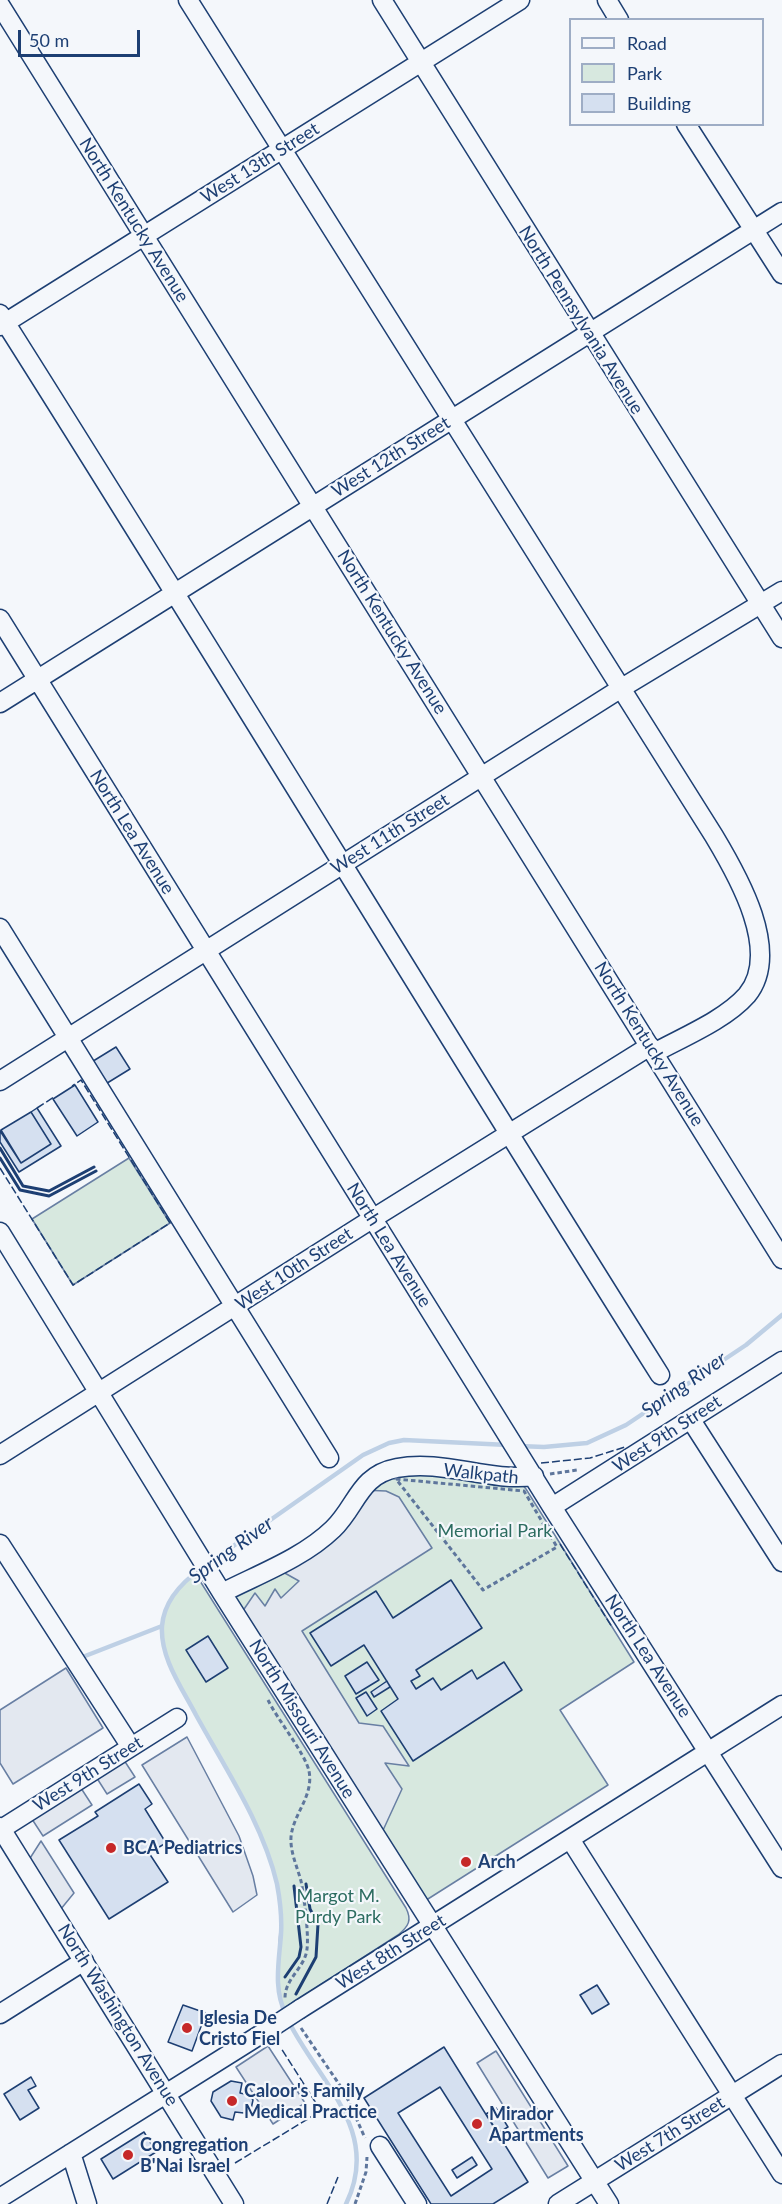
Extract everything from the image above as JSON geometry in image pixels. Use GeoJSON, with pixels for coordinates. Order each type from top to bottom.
{"type":"FeatureCollection","features":[{"type":"Feature","properties":{"kind":"street","name":"West 10th Street"},"geometry":{"type":"LineString","coordinates":[[0,1455],[510,1133],[652,1050],[712,1021],[746,997],[760,974],[762,952],[755,915],[742,883],[188,0]]}},
{"type":"Feature","properties":{"kind":"street","name":"North Pennsylvania Avenue"},"geometry":{"type":"LineString","coordinates":[[382,0],[782,638]]}},
{"type":"Feature","properties":{"kind":"street","name":"West 13th Street"},"geometry":{"type":"LineString","coordinates":[[2,321],[144,236],[520,0]]}},
{"type":"Feature","properties":{"kind":"street"},"geometry":{"type":"LineString","coordinates":[[607,0],[618,18]]}},
{"type":"Feature","properties":{"kind":"street","name":"North Kentucky Avenue"},"geometry":{"type":"LineString","coordinates":[[0,5],[782,1259]]}},
{"type":"Feature","properties":{"kind":"street"},"geometry":{"type":"LineString","coordinates":[[687,126],[782,274]]}},
{"type":"Feature","properties":{"kind":"street","name":"West 12th Street"},"geometry":{"type":"LineString","coordinates":[[0,703],[782,212]]}},
{"type":"Feature","properties":{"kind":"street"},"geometry":{"type":"LineString","coordinates":[[2,321],[175,592],[510,1133],[536,1179],[660,1375]]}},
{"type":"Feature","properties":{"kind":"street","name":"West 11th Street"},"geometry":{"type":"LineString","coordinates":[[0,1081],[620,688],[782,591]]}},
{"type":"Feature","properties":{"kind":"street","name":"North Lea Avenue"},"geometry":{"type":"LineString","coordinates":[[0,619],[552,1508],[782,1868]]}},
{"type":"Feature","properties":{"kind":"street"},"geometry":{"type":"LineString","coordinates":[[0,928],[329,1458]]}},
{"type":"Feature","properties":{"kind":"street","name":"North Missouri Avenue"},"geometry":{"type":"LineString","coordinates":[[0,1232],[222,1593],[609,2204]]}},
{"type":"Feature","properties":{"kind":"street","name":"West 9th Street"},"geometry":{"type":"LineString","coordinates":[[552,1508],[782,1361]]}},
{"type":"Feature","properties":{"kind":"street"},"geometry":{"type":"LineString","coordinates":[[691,1419],[782,1562]]}},
{"type":"Feature","properties":{"kind":"street"},"geometry":{"type":"LineString","coordinates":[[222,1593],[281,1563],[324,1537],[346,1515],[366,1484],[381,1472],[404,1467],[428,1466],[500,1476],[531,1471]]}},
{"type":"Feature","properties":{"kind":"street"},"geometry":{"type":"LineString","coordinates":[[0,1544],[131,1747]]}},
{"type":"Feature","properties":{"kind":"street","name":"West 8th Street"},"geometry":{"type":"LineString","coordinates":[[0,2198],[782,1705]]}},
{"type":"Feature","properties":{"kind":"street","name":"West 9th Street"},"geometry":{"type":"LineString","coordinates":[[1,1829],[177,1718]]}},
{"type":"Feature","properties":{"kind":"street","name":"North Washington Avenue"},"geometry":{"type":"LineString","coordinates":[[1,1829],[234,2204]]}},
{"type":"Feature","properties":{"kind":"street"},"geometry":{"type":"LineString","coordinates":[[570,1839],[782,2174]]}},
{"type":"Feature","properties":{"kind":"street"},"geometry":{"type":"LineString","coordinates":[[0,2014],[84,1962]]}},
{"type":"Feature","properties":{"kind":"street","name":"West 7th Street"},"geometry":{"type":"LineString","coordinates":[[558,2204],[782,2064]]}},
{"type":"Feature","properties":{"kind":"street"},"geometry":{"type":"LineString","coordinates":[[371,2148],[417,2204]]}},
{"type":"Feature","properties":{"kind":"street"},"geometry":{"type":"LineString","coordinates":[[71,2153],[87,2204]]}},
{"type":"Feature","properties":{"kind":"path","name":"Walkpath"},"geometry":{"type":"LineString","coordinates":[[396,1479],[525,1491],[557,1547],[483,1590],[396,1479]]}},
{"type":"Feature","properties":{"kind":"path"},"geometry":{"type":"LineString","coordinates":[[266,1697],[303,1759],[308,1770],[309,1782],[307,1797],[293,1825],[291,1836],[291,1850],[301,1882],[307,1950],[285,1989],[295,2013],[345,2093],[371,2148],[356,2204]]}},
{"type":"Feature","properties":{"kind":"green space"},"geometry":{"type":"Polygon","coordinates":[[[129,1158],[170,1223],[73,1285],[32,1219],[129,1158]]]}},
{"type":"Feature","properties":{"kind":"green space","name":"Memorial Park"},"geometry":{"type":"Polygon","coordinates":[[[381,1472],[516,1477],[526,1489],[634,1662],[560,1710],[608,1785],[420,1904],[222,1593],[305,1550],[381,1472]]]}},
{"type":"Feature","properties":{"kind":"green space","name":"Margot M. Purdy Park"},"geometry":{"type":"Polygon","coordinates":[[[195,1573],[409,1916],[407,1926],[398,1935],[283,2009],[278,1977],[279,1898],[270,1861],[243,1800],[169,1664],[162,1639],[163,1618],[169,1603],[183,1583],[195,1573]]]}},
{"type":"Feature","properties":{"kind":"shaded area"},"geometry":{"type":"Polygon","coordinates":[[[361,1490],[386,1491],[399,1497],[432,1548],[302,1631],[359,1723],[383,1726],[409,1766],[385,1763],[402,1789],[379,1839],[238,1618],[255,1593],[265,1606],[275,1589],[281,1598],[299,1581],[274,1567],[305,1550],[361,1490]]]}},
{"type":"Feature","properties":{"kind":"shaded area"},"geometry":{"type":"Polygon","coordinates":[[[66,1668],[103,1728],[13,1784],[0,1763],[0,1710],[66,1668]]]}},
{"type":"Feature","properties":{"kind":"shaded area"},"geometry":{"type":"Polygon","coordinates":[[[187,1737],[239,1836],[253,1876],[257,1895],[233,1912],[142,1765],[187,1737]]]}},
{"type":"Feature","properties":{"kind":"shaded area"},"geometry":{"type":"Polygon","coordinates":[[[120,1754],[135,1777],[107,1794],[93,1772],[120,1754]]]}},
{"type":"Feature","properties":{"kind":"shaded area"},"geometry":{"type":"Polygon","coordinates":[[[77,1782],[92,1805],[43,1836],[28,1813],[77,1782]]]}},
{"type":"Feature","properties":{"kind":"shaded area"},"geometry":{"type":"Polygon","coordinates":[[[41,1841],[74,1893],[56,1915],[25,1866],[41,1841]]]}},
{"type":"Feature","properties":{"kind":"shaded area"},"geometry":{"type":"Polygon","coordinates":[[[268,2046],[305,2103],[273,2124],[236,2067],[268,2046]]]}},
{"type":"Feature","properties":{"kind":"shaded area"},"geometry":{"type":"Polygon","coordinates":[[[496,2051],[568,2166],[548,2178],[477,2063],[496,2051]]]}},
{"type":"Feature","properties":{"kind":"building"},"geometry":{"type":"Polygon","coordinates":[[[116,1047],[130,1069],[104,1085],[90,1063],[116,1047]]]}},
{"type":"Feature","properties":{"kind":"building"},"geometry":{"type":"Polygon","coordinates":[[[75,1085],[98,1122],[77,1136],[53,1099],[75,1085]]]}},
{"type":"Feature","properties":{"kind":"building"},"geometry":{"type":"Polygon","coordinates":[[[37,1108],[61,1146],[19,1172],[0,1142],[0,1131],[21,1163],[51,1144],[31,1112],[37,1108]]]}},
{"type":"Feature","properties":{"kind":"building"},"geometry":{"type":"Polygon","coordinates":[[[31,1112],[51,1144],[21,1163],[1,1130],[31,1112]]]}},
{"type":"Feature","properties":{"kind":"building"},"geometry":{"type":"Polygon","coordinates":[[[451,1580],[482,1628],[416,1670],[420,1676],[411,1681],[416,1689],[433,1678],[441,1690],[472,1670],[477,1679],[504,1662],[522,1690],[413,1761],[381,1711],[398,1699],[364,1645],[331,1666],[310,1633],[376,1591],[393,1618],[451,1580]]]}},
{"type":"Feature","properties":{"kind":"building"},"geometry":{"type":"Polygon","coordinates":[[[208,1636],[228,1668],[206,1682],[186,1650],[208,1636]]]}},
{"type":"Feature","properties":{"kind":"building"},"geometry":{"type":"Polygon","coordinates":[[[367,1662],[379,1680],[356,1694],[345,1676],[367,1662]]]}},
{"type":"Feature","properties":{"kind":"building"},"geometry":{"type":"Polygon","coordinates":[[[387,1681],[390,1687],[374,1697],[371,1692],[387,1681]]]}},
{"type":"Feature","properties":{"kind":"building"},"geometry":{"type":"Polygon","coordinates":[[[366,1692],[377,1709],[367,1716],[356,1698],[366,1692]]]}},
{"type":"Feature","properties":{"kind":"building","name":"BCA Pediatrics"},"geometry":{"type":"Polygon","coordinates":[[[139,1784],[152,1804],[145,1809],[166,1843],[149,1853],[168,1882],[109,1919],[59,1840],[98,1816],[95,1812],[139,1784]]]}},
{"type":"Feature","properties":{"kind":"building"},"geometry":{"type":"Polygon","coordinates":[[[597,1985],[609,2004],[592,2014],[580,1995],[597,1985]]]}},
{"type":"Feature","properties":{"kind":"building","name":"Iglesia De Cristo Fiel"},"geometry":{"type":"Polygon","coordinates":[[[183,2005],[206,2013],[192,2051],[168,2042],[183,2005]]]}},
{"type":"Feature","properties":{"kind":"building","name":"Mirador Apartments"},"geometry":{"type":"Polygon","coordinates":[[[444,2047],[528,2182],[493,2204],[431,2204],[364,2098],[444,2047]],[[440,2087],[398,2113],[451,2196],[492,2169],[440,2087]]]}},
{"type":"Feature","properties":{"kind":"building"},"geometry":{"type":"Polygon","coordinates":[[[31,2077],[36,2086],[28,2090],[39,2108],[20,2120],[4,2094],[31,2077]]]}},
{"type":"Feature","properties":{"kind":"building","name":"Caloor's Family Medical Practice"},"geometry":{"type":"Polygon","coordinates":[[[231,2081],[242,2083],[240,2093],[249,2095],[253,2100],[251,2109],[244,2113],[235,2112],[233,2120],[221,2117],[211,2101],[213,2092],[231,2081]]]}},
{"type":"Feature","properties":{"kind":"building"},"geometry":{"type":"Polygon","coordinates":[[[496,2108],[508,2127],[498,2133],[486,2114],[496,2108]]]}},
{"type":"Feature","properties":{"kind":"building","name":"Congregation B'Nai Israel"},"geometry":{"type":"Polygon","coordinates":[[[144,2132],[156,2152],[113,2179],[101,2159],[144,2132]]]}},
{"type":"Feature","properties":{"kind":"building"},"geometry":{"type":"Polygon","coordinates":[[[472,2157],[477,2165],[457,2178],[452,2170],[472,2157]]]}},
{"type":"Feature","properties":{"kind":"waterway","name":"Spring River"},"geometry":{"type":"LineString","coordinates":[[519,1446],[544,1447],[587,1443],[626,1425],[746,1345],[782,1315]]}},
{"type":"Feature","properties":{"kind":"waterway","name":"Spring River"},"geometry":{"type":"LineString","coordinates":[[209,1563],[363,1455],[389,1443],[404,1440],[508,1445]]}},
{"type":"Feature","properties":{"kind":"waterway","name":"Spring River"},"geometry":{"type":"LineString","coordinates":[[202,1568],[181,1586],[166,1608],[162,1626],[164,1650],[179,1683],[253,1818],[271,1862],[280,1909],[278,1985],[286,2015]]}},
{"type":"Feature","properties":{"kind":"waterway"},"geometry":{"type":"LineString","coordinates":[[80,1658],[162,1626]]}},
{"type":"Feature","properties":{"kind":"waterway","name":"Spring River"},"geometry":{"type":"LineString","coordinates":[[289,2022],[330,2087],[352,2130],[356,2153],[355,2178],[346,2204]]}},
{"type":"Feature","properties":{"kind":"fence"},"geometry":{"type":"LineString","coordinates":[[0,1168],[73,1285],[170,1223],[81,1080],[72,1086]]}},
{"type":"Feature","properties":{"kind":"fence"},"geometry":{"type":"LineString","coordinates":[[37,1108],[54,1097]]}},
{"type":"Feature","properties":{"kind":"fence"},"geometry":{"type":"LineString","coordinates":[[541,1463],[590,1458],[625,1447]]}},
{"type":"Feature","properties":{"kind":"fence"},"geometry":{"type":"LineString","coordinates":[[560,1544],[612,1627]]}},
{"type":"Feature","properties":{"kind":"fence"},"geometry":{"type":"LineString","coordinates":[[235,2163],[321,2111],[281,2048]]}},
{"type":"Feature","properties":{"kind":"fence"},"geometry":{"type":"LineString","coordinates":[[327,2204],[338,2177]]}},
{"type":"Feature","properties":{"kind":"wall"},"geometry":{"type":"LineString","coordinates":[[0,1148],[23,1186],[49,1191],[94,1167]]}},
{"type":"Feature","properties":{"kind":"wall"},"geometry":{"type":"LineString","coordinates":[[0,1158],[20,1190],[49,1196],[96,1171]]}},
{"type":"Feature","properties":{"kind":"wall"},"geometry":{"type":"LineString","coordinates":[[296,1994],[316,1957],[318,1924],[310,1909],[306,1884]]}},
{"type":"Feature","properties":{"kind":"wall"},"geometry":{"type":"LineString","coordinates":[[285,1977],[299,1957],[301,1947],[294,1886]]}},
{"type":"Feature","properties":{"kind":"place","name":"BCA Pediatrics"},"geometry":{"type":"Point","coordinates":[111,1848]}},
{"type":"Feature","properties":{"kind":"place","name":"Arch"},"geometry":{"type":"Point","coordinates":[466,1862]}},
{"type":"Feature","properties":{"kind":"place","name":"Iglesia De Cristo Fiel"},"geometry":{"type":"Point","coordinates":[187,2028]}},
{"type":"Feature","properties":{"kind":"place","name":"Caloor's Family Medical Practice"},"geometry":{"type":"Point","coordinates":[232,2101]}},
{"type":"Feature","properties":{"kind":"place","name":"Mirador Apartments"},"geometry":{"type":"Point","coordinates":[477,2124]}},
{"type":"Feature","properties":{"kind":"place","name":"Congregation B'Nai Israel"},"geometry":{"type":"Point","coordinates":[128,2155]}}]}
